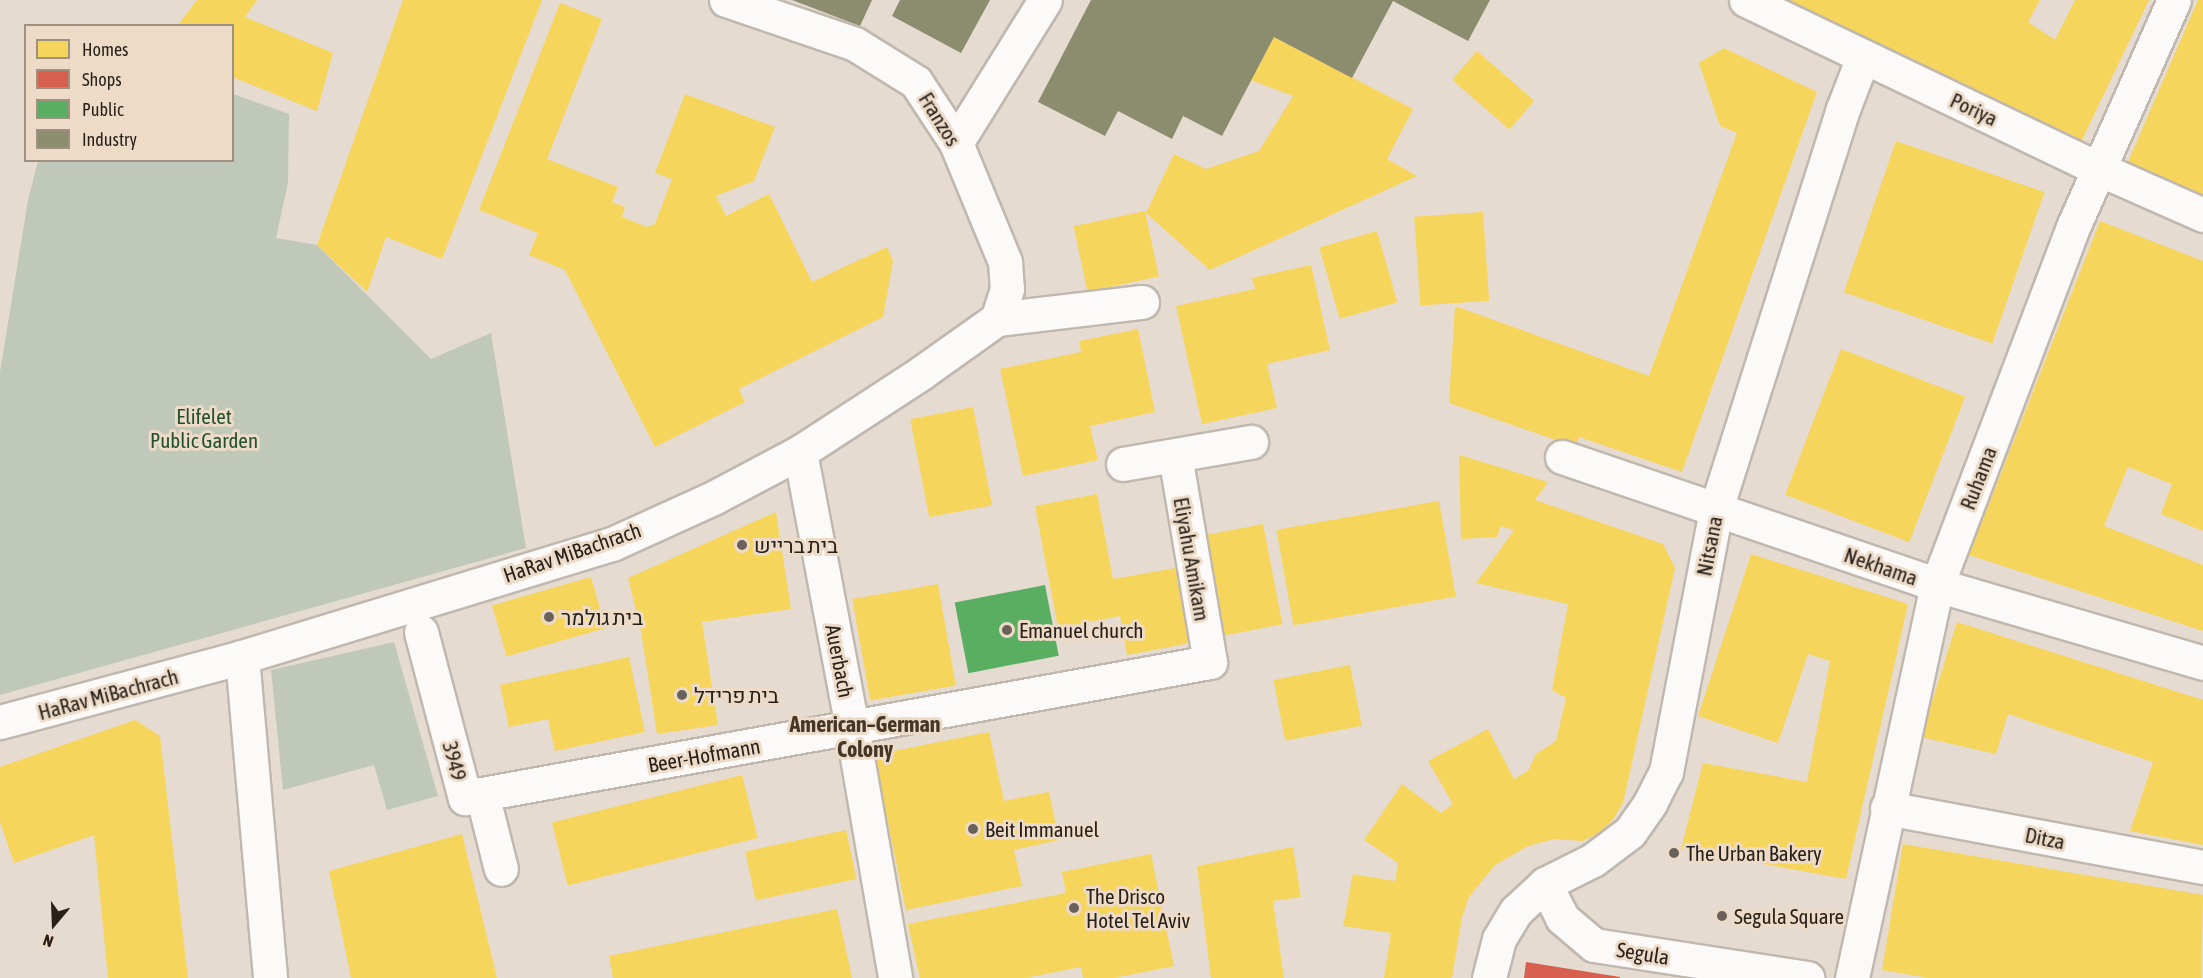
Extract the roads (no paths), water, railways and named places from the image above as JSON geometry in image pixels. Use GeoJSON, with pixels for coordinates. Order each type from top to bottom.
{"type":"FeatureCollection","features":[{"type":"Feature","properties":{"kind":"street","name":"Franzos"},"geometry":{"type":"LineString","coordinates":[[726,0],[855,44],[916,82],[956,143],[1005,262],[1007,289],[997,320]]}},
{"type":"Feature","properties":{"kind":"street"},"geometry":{"type":"LineString","coordinates":[[956,143],[1045,0]]}},
{"type":"Feature","properties":{"kind":"street","name":"Poriya"},"geometry":{"type":"LineString","coordinates":[[1746,0],[2097,168],[2203,215]]}},
{"type":"Feature","properties":{"kind":"street","name":"Ruhama"},"geometry":{"type":"LineString","coordinates":[[1852,978],[1937,585],[2097,168],[2174,0]]}},
{"type":"Feature","properties":{"kind":"street","name":"Nitsana"},"geometry":{"type":"LineString","coordinates":[[1489,978],[1499,939],[1516,911],[1545,884],[1593,860],[1630,832],[1650,803],[1666,772],[1716,509],[1843,109],[1863,57]]}},
{"type":"Feature","properties":{"kind":"street","name":"HaRav MiBachrach"},"geometry":{"type":"LineString","coordinates":[[0,722],[242,657],[612,544],[715,497],[800,452],[921,374],[997,320],[1142,302]]}},
{"type":"Feature","properties":{"kind":"street"},"geometry":{"type":"LineString","coordinates":[[1123,464],[1251,442]]}},
{"type":"Feature","properties":{"kind":"street","name":"Auerbach"},"geometry":{"type":"LineString","coordinates":[[800,452],[852,728],[895,978]]}},
{"type":"Feature","properties":{"kind":"street","name":"Eliyahu Amikam"},"geometry":{"type":"LineString","coordinates":[[1175,456],[1210,662]]}},
{"type":"Feature","properties":{"kind":"street","name":"Nekhama"},"geometry":{"type":"LineString","coordinates":[[1562,458],[1937,585],[2203,663]]}},
{"type":"Feature","properties":{"kind":"street","name":"3949"},"geometry":{"type":"LineString","coordinates":[[422,632],[465,798],[482,794],[501,869]]}},
{"type":"Feature","properties":{"kind":"street"},"geometry":{"type":"LineString","coordinates":[[242,657],[270,978]]}},
{"type":"Feature","properties":{"kind":"street","name":"Beer-Hofmann"},"geometry":{"type":"LineString","coordinates":[[482,794],[1210,662]]}},
{"type":"Feature","properties":{"kind":"street","name":"Ditza"},"geometry":{"type":"LineString","coordinates":[[1887,808],[2203,867]]}},
{"type":"Feature","properties":{"kind":"street","name":"Segula"},"geometry":{"type":"LineString","coordinates":[[1545,884],[1562,918],[1594,945],[1807,978]]}},
{"type":"Feature","properties":{"kind":"place","name":"בית ברייש"},"geometry":{"type":"Point","coordinates":[742,545]}},
{"type":"Feature","properties":{"kind":"place","name":"בית גולמר"},"geometry":{"type":"Point","coordinates":[549,617]}},
{"type":"Feature","properties":{"kind":"place","name":"Emanuel church"},"geometry":{"type":"Point","coordinates":[1007,630]}},
{"type":"Feature","properties":{"kind":"place","name":"בית פרידל"},"geometry":{"type":"Point","coordinates":[682,695]}},
{"type":"Feature","properties":{"kind":"place","name":"Beit Immanuel"},"geometry":{"type":"Point","coordinates":[973,829]}},
{"type":"Feature","properties":{"kind":"place","name":"The Urban Bakery"},"geometry":{"type":"Point","coordinates":[1674,853]}},
{"type":"Feature","properties":{"kind":"place","name":"The Drisco Hotel Tel Aviv"},"geometry":{"type":"Point","coordinates":[1074,908]}},
{"type":"Feature","properties":{"kind":"place","name":"Segula Square"},"geometry":{"type":"Point","coordinates":[1722,916]}},
{"type":"Feature","properties":{"kind":"district","name":"American–German Colony"},"geometry":{"type":"Point","coordinates":[865,736]}},
{"type":"Feature","properties":{"kind":"park label","name":"Elifelet Public Garden"},"geometry":{"type":"Point","coordinates":[204,428]}}]}
